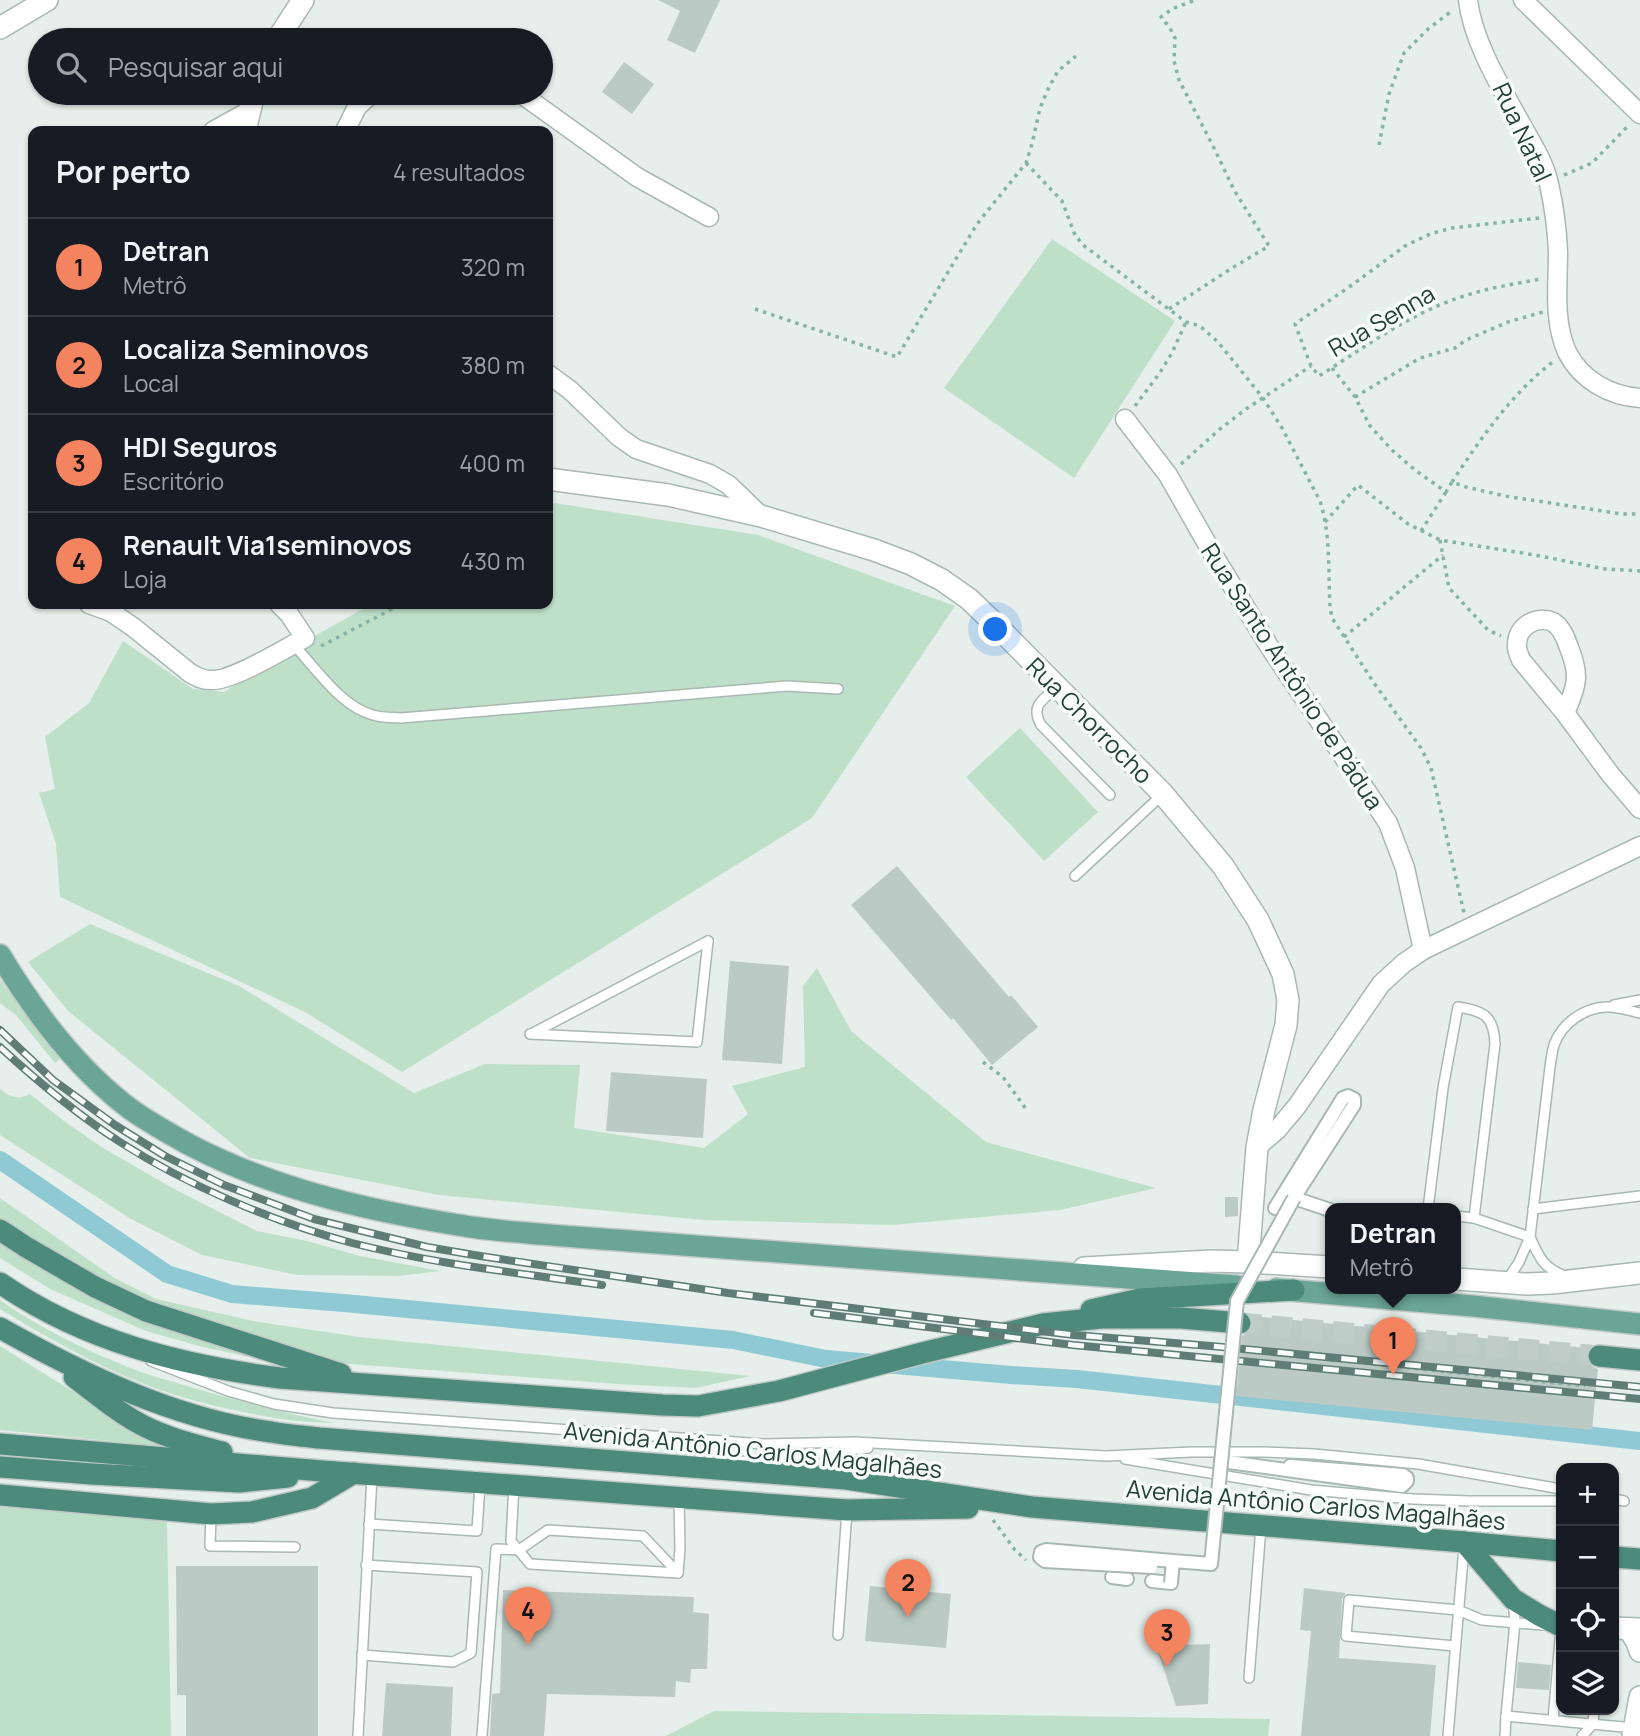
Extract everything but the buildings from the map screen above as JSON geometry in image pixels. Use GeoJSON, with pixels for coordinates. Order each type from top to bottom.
{"type":"FeatureCollection","features":[{"type":"Feature","properties":{"kind":"highway"},"geometry":{"type":"LineString","coordinates":[[0,1230],[95,1287],[146,1311],[376,1385]]}},
{"type":"Feature","properties":{"kind":"highway","name":"Avenida Antônio Carlos Magalhães"},"geometry":{"type":"LineString","coordinates":[[0,1283],[57,1317],[97,1336],[170,1358],[227,1371],[279,1378],[698,1406],[779,1391],[1043,1324],[1114,1318],[1181,1318],[1240,1323]]}},
{"type":"Feature","properties":{"kind":"highway"},"geometry":{"type":"LineString","coordinates":[[1043,1324],[1107,1305],[1140,1299],[1294,1290]]}},
{"type":"Feature","properties":{"kind":"highway","name":"Avenida Antônio Carlos Magalhães"},"geometry":{"type":"LineString","coordinates":[[0,1328],[33,1347],[119,1388],[166,1406],[269,1432],[846,1479],[1032,1507],[1556,1551]]}},
{"type":"Feature","properties":{"kind":"highway"},"geometry":{"type":"LineString","coordinates":[[33,1347],[111,1405],[146,1427],[180,1441],[228,1454],[346,1472]]}},
{"type":"Feature","properties":{"kind":"highway"},"geometry":{"type":"LineString","coordinates":[[1599,1356],[1640,1360]]}},
{"type":"Feature","properties":{"kind":"highway"},"geometry":{"type":"LineString","coordinates":[[0,1444],[847,1510],[1032,1507]]}},
{"type":"Feature","properties":{"kind":"highway"},"geometry":{"type":"LineString","coordinates":[[0,1467],[239,1482],[346,1472]]}},
{"type":"Feature","properties":{"kind":"highway"},"geometry":{"type":"LineString","coordinates":[[0,1495],[211,1514],[252,1512],[312,1498],[346,1472]]}},
{"type":"Feature","properties":{"kind":"highway"},"geometry":{"type":"LineString","coordinates":[[1464,1542],[1513,1598],[1556,1624]]}},
{"type":"Feature","properties":{"kind":"highway"},"geometry":{"type":"LineString","coordinates":[[1619,1557],[1640,1559]]}},
{"type":"Feature","properties":{"kind":"main road"},"geometry":{"type":"LineString","coordinates":[[0,955],[17,983],[62,1043],[125,1105],[211,1156],[314,1194],[378,1210],[473,1227],[1325,1293]]}},
{"type":"Feature","properties":{"kind":"main road"},"geometry":{"type":"LineString","coordinates":[[1339,1294],[1640,1324]]}},
{"type":"Feature","properties":{"kind":"street"},"geometry":{"type":"LineString","coordinates":[[0,28],[47,0]]}},
{"type":"Feature","properties":{"kind":"street"},"geometry":{"type":"LineString","coordinates":[[285,28],[303,0]]}},
{"type":"Feature","properties":{"kind":"street"},"geometry":{"type":"LineString","coordinates":[[1524,0],[1635,119]]}},
{"type":"Feature","properties":{"kind":"street","name":"Rua Natal"},"geometry":{"type":"LineString","coordinates":[[1462,4],[1498,80],[1535,148],[1549,182],[1558,252],[1557,308],[1567,352]]}},
{"type":"Feature","properties":{"kind":"street"},"geometry":{"type":"LineString","coordinates":[[348,126],[359,105]]}},
{"type":"Feature","properties":{"kind":"street"},"geometry":{"type":"LineString","coordinates":[[537,105],[637,177],[709,216]]}},
{"type":"Feature","properties":{"kind":"street"},"geometry":{"type":"LineString","coordinates":[[223,126],[250,112]]}},
{"type":"Feature","properties":{"kind":"street"},"geometry":{"type":"LineString","coordinates":[[1567,352],[1579,370],[1595,384],[1612,393],[1640,398]]}},
{"type":"Feature","properties":{"kind":"street"},"geometry":{"type":"LineString","coordinates":[[553,378],[636,449],[710,474],[729,485],[761,516]]}},
{"type":"Feature","properties":{"kind":"street","name":"Rua Santo Antônio de Pádua"},"geometry":{"type":"LineString","coordinates":[[1125,419],[1168,475],[1213,556],[1269,646],[1388,823],[1405,868],[1423,950]]}},
{"type":"Feature","properties":{"kind":"street","name":"Rua Chorrocho"},"geometry":{"type":"LineString","coordinates":[[553,480],[668,495],[761,516],[911,564],[942,580],[969,599],[1163,794],[1223,866],[1258,920],[1283,974],[1288,1000],[1286,1025],[1257,1147],[1248,1262]]}},
{"type":"Feature","properties":{"kind":"street"},"geometry":{"type":"LineString","coordinates":[[103,609],[133,627],[190,673],[210,681],[230,677],[298,649],[305,638],[284,609]]}},
{"type":"Feature","properties":{"kind":"street"},"geometry":{"type":"LineString","coordinates":[[1565,713],[1575,691],[1577,670],[1574,660],[1566,638],[1557,625],[1545,620],[1533,622],[1522,630],[1518,638],[1521,660],[1565,713],[1609,774],[1640,809]]}},
{"type":"Feature","properties":{"kind":"street"},"geometry":{"type":"LineString","coordinates":[[1257,1147],[1277,1130],[1297,1107],[1381,984],[1404,963],[1423,950],[1640,846]]}},
{"type":"Feature","properties":{"kind":"street"},"geometry":{"type":"LineString","coordinates":[[1151,1567],[1045,1561],[1040,1555],[1046,1550],[1211,1564],[1235,1350],[1237,1301],[1294,1198],[1354,1105],[1352,1097],[1343,1098],[1276,1208]]}},
{"type":"Feature","properties":{"kind":"street"},"geometry":{"type":"LineString","coordinates":[[1294,1198],[1325,1208]]}},
{"type":"Feature","properties":{"kind":"street"},"geometry":{"type":"LineString","coordinates":[[1022,1271],[1211,1261],[1325,1267]]}},
{"type":"Feature","properties":{"kind":"street"},"geometry":{"type":"LineString","coordinates":[[1461,1279],[1552,1283],[1640,1273]]}},
{"type":"Feature","properties":{"kind":"street"},"geometry":{"type":"LineString","coordinates":[[1221,1461],[1402,1486],[1407,1480],[1403,1475],[1290,1466]]}},
{"type":"Feature","properties":{"kind":"street"},"geometry":{"type":"LineString","coordinates":[[1152,1581],[1171,1583],[1173,1561]]}},
{"type":"Feature","properties":{"kind":"street"},"geometry":{"type":"LineString","coordinates":[[1112,1577],[1127,1578]]}},
{"type":"Feature","properties":{"kind":"street"},"geometry":{"type":"LineString","coordinates":[[1627,1629],[1640,1651]]}},
{"type":"Feature","properties":{"kind":"street"},"geometry":{"type":"LineString","coordinates":[[1633,1732],[1640,1698]]}},
{"type":"Feature","properties":{"kind":"lane"},"geometry":{"type":"LineString","coordinates":[[298,649],[339,695],[354,707],[373,715],[401,718],[787,686],[838,689]]}},
{"type":"Feature","properties":{"kind":"lane"},"geometry":{"type":"LineString","coordinates":[[1057,687],[1039,703],[1036,709],[1037,717],[1041,725],[1110,795]]}},
{"type":"Feature","properties":{"kind":"lane"},"geometry":{"type":"LineString","coordinates":[[1075,876],[1163,794]]}},
{"type":"Feature","properties":{"kind":"lane"},"geometry":{"type":"LineString","coordinates":[[708,941],[697,1042],[530,1034],[649,972],[708,941]]}},
{"type":"Feature","properties":{"kind":"lane"},"geometry":{"type":"LineString","coordinates":[[1506,1283],[1530,1237],[1549,1067],[1554,1045],[1561,1031],[1573,1018],[1589,1010],[1640,1000]]}},
{"type":"Feature","properties":{"kind":"lane"},"geometry":{"type":"LineString","coordinates":[[1609,1006],[1640,1013]]}},
{"type":"Feature","properties":{"kind":"lane"},"geometry":{"type":"LineString","coordinates":[[1429,1203],[1443,1088],[1458,1007],[1470,1008],[1488,1017],[1493,1024],[1495,1044],[1475,1218]]}},
{"type":"Feature","properties":{"kind":"lane"},"geometry":{"type":"LineString","coordinates":[[1533,1209],[1640,1196]]}},
{"type":"Feature","properties":{"kind":"lane"},"geometry":{"type":"LineString","coordinates":[[1461,1217],[1475,1218],[1530,1237],[1545,1265],[1578,1281]]}},
{"type":"Feature","properties":{"kind":"lane"},"geometry":{"type":"LineString","coordinates":[[97,1336],[159,1366],[228,1391],[274,1404],[333,1413],[764,1444],[855,1442],[1106,1456],[1204,1452],[1314,1454],[1418,1464],[1556,1488]]}},
{"type":"Feature","properties":{"kind":"lane"},"geometry":{"type":"LineString","coordinates":[[693,1467],[908,1445]]}},
{"type":"Feature","properties":{"kind":"lane"},"geometry":{"type":"LineString","coordinates":[[1106,1456],[1311,1490],[1413,1499],[1556,1501]]}},
{"type":"Feature","properties":{"kind":"lane"},"geometry":{"type":"LineString","coordinates":[[346,1472],[369,1524],[358,1736]]}},
{"type":"Feature","properties":{"kind":"lane"},"geometry":{"type":"LineString","coordinates":[[369,1524],[477,1531],[480,1483]]}},
{"type":"Feature","properties":{"kind":"lane"},"geometry":{"type":"LineString","coordinates":[[514,1485],[511,1541],[530,1564],[678,1573]]}},
{"type":"Feature","properties":{"kind":"lane"},"geometry":{"type":"LineString","coordinates":[[678,1573],[679,1498]]}},
{"type":"Feature","properties":{"kind":"lane"},"geometry":{"type":"LineString","coordinates":[[838,1635],[847,1510]]}},
{"type":"Feature","properties":{"kind":"lane"},"geometry":{"type":"LineString","coordinates":[[211,1514],[210,1546],[295,1547]]}},
{"type":"Feature","properties":{"kind":"lane"},"geometry":{"type":"LineString","coordinates":[[1249,1678],[1261,1525]]}},
{"type":"Feature","properties":{"kind":"lane"},"geometry":{"type":"LineString","coordinates":[[482,1736],[496,1549],[519,1550],[548,1530],[643,1536],[678,1573]]}},
{"type":"Feature","properties":{"kind":"lane"},"geometry":{"type":"LineString","coordinates":[[1448,1736],[1464,1542]]}},
{"type":"Feature","properties":{"kind":"lane"},"geometry":{"type":"LineString","coordinates":[[362,1655],[453,1662],[471,1653],[477,1572],[366,1565]]}},
{"type":"Feature","properties":{"kind":"lane"},"geometry":{"type":"LineString","coordinates":[[1505,1736],[1515,1622],[1513,1598]]}},
{"type":"Feature","properties":{"kind":"lane"},"geometry":{"type":"LineString","coordinates":[[1455,1646],[1346,1636],[1349,1600],[1458,1610],[1482,1619],[1556,1626]]}},
{"type":"Feature","properties":{"kind":"lane"},"geometry":{"type":"LineString","coordinates":[[1553,1720],[1559,1652]]}},
{"type":"Feature","properties":{"kind":"lane"},"geometry":{"type":"LineString","coordinates":[[1582,1736],[1593,1724],[1594,1715]]}},
{"type":"Feature","properties":{"kind":"lane"},"geometry":{"type":"LineString","coordinates":[[1506,1716],[1593,1724],[1633,1732]]}},
{"type":"Feature","properties":{"kind":"path"},"geometry":{"type":"LineString","coordinates":[[1169,309],[1269,246],[1234,190],[1179,80],[1174,61],[1175,38],[1161,17],[1172,9],[1195,0]]}},
{"type":"Feature","properties":{"kind":"path"},"geometry":{"type":"LineString","coordinates":[[1379,145],[1389,94],[1404,52],[1462,4]]}},
{"type":"Feature","properties":{"kind":"path"},"geometry":{"type":"LineString","coordinates":[[755,309],[897,357],[976,224],[1026,163],[1040,108],[1049,87],[1058,71],[1076,55]]}},
{"type":"Feature","properties":{"kind":"path"},"geometry":{"type":"LineString","coordinates":[[1549,182],[1592,163],[1635,119]]}},
{"type":"Feature","properties":{"kind":"path"},"geometry":{"type":"LineString","coordinates":[[1026,163],[1062,201],[1072,228],[1083,245],[1186,322],[1200,326],[1218,342],[1263,398],[1282,428],[1320,501],[1327,536],[1331,614],[1334,622],[1427,758],[1431,768],[1467,929]]}},
{"type":"Feature","properties":{"kind":"path"},"geometry":{"type":"LineString","coordinates":[[1168,475],[1246,408],[1311,366],[1295,324],[1405,246],[1430,234],[1452,228],[1554,216]]}},
{"type":"Feature","properties":{"kind":"path","name":"Rua Senna"},"geometry":{"type":"LineString","coordinates":[[1311,366],[1319,376],[1368,343],[1419,314],[1461,296],[1557,276]]}},
{"type":"Feature","properties":{"kind":"path"},"geometry":{"type":"LineString","coordinates":[[1355,397],[1420,358],[1455,348],[1466,340],[1508,323],[1557,308]]}},
{"type":"Feature","properties":{"kind":"path"},"geometry":{"type":"LineString","coordinates":[[1125,419],[1159,374],[1186,322]]}},
{"type":"Feature","properties":{"kind":"path"},"geometry":{"type":"LineString","coordinates":[[1421,531],[1478,443],[1511,402],[1538,374],[1567,352]]}},
{"type":"Feature","properties":{"kind":"path"},"geometry":{"type":"LineString","coordinates":[[1332,368],[1355,397],[1370,426],[1392,450],[1446,492]]}},
{"type":"Feature","properties":{"kind":"path"},"geometry":{"type":"LineString","coordinates":[[1452,482],[1505,496],[1622,514],[1640,514]]}},
{"type":"Feature","properties":{"kind":"path"},"geometry":{"type":"LineString","coordinates":[[1325,522],[1358,485],[1408,524],[1440,540],[1605,569],[1640,571]]}},
{"type":"Feature","properties":{"kind":"path"},"geometry":{"type":"LineString","coordinates":[[1440,540],[1449,588],[1488,630],[1517,645]]}},
{"type":"Feature","properties":{"kind":"path"},"geometry":{"type":"LineString","coordinates":[[1344,637],[1443,555]]}},
{"type":"Feature","properties":{"kind":"path"},"geometry":{"type":"LineString","coordinates":[[298,649],[390,609]]}},
{"type":"Feature","properties":{"kind":"path"},"geometry":{"type":"LineString","coordinates":[[983,1062],[1003,1077],[1027,1109]]}},
{"type":"Feature","properties":{"kind":"path"},"geometry":{"type":"LineString","coordinates":[[1235,1350],[1585,1385]]}},
{"type":"Feature","properties":{"kind":"green space"},"geometry":{"type":"Polygon","coordinates":[[[1052,239],[1175,321],[1074,478],[944,388],[1052,239]]]}},
{"type":"Feature","properties":{"kind":"green space"},"geometry":{"type":"Polygon","coordinates":[[[553,504],[758,535],[955,606],[812,818],[402,1072],[305,1012],[60,897],[56,844],[39,793],[55,789],[45,737],[89,703],[123,641],[193,689],[224,692],[300,644],[363,609],[553,609],[553,504]]]}},
{"type":"Feature","properties":{"kind":"green space"},"geometry":{"type":"Polygon","coordinates":[[[1020,728],[1098,812],[1044,861],[966,777],[1020,728]]]}},
{"type":"Feature","properties":{"kind":"green space"},"geometry":{"type":"Polygon","coordinates":[[[90,924],[239,986],[414,1093],[485,1064],[580,1065],[574,1128],[704,1148],[748,1114],[732,1086],[805,1067],[803,986],[817,968],[851,1031],[986,1142],[1156,1188],[1060,1210],[893,1225],[704,1220],[439,1195],[250,1158],[68,1011],[28,962],[90,924]]]}},
{"type":"Feature","properties":{"kind":"green space"},"geometry":{"type":"Polygon","coordinates":[[[0,980],[60,1059],[55,1063],[16,1015],[0,1003],[0,980]]]}},
{"type":"Feature","properties":{"kind":"green space"},"geometry":{"type":"Polygon","coordinates":[[[0,1089],[14,1097],[30,1094],[103,1148],[176,1190],[257,1231],[360,1256],[440,1271],[399,1276],[297,1275],[202,1255],[131,1219],[0,1135],[0,1089]]]}},
{"type":"Feature","properties":{"kind":"green space"},"geometry":{"type":"Polygon","coordinates":[[[0,1198],[116,1279],[156,1299],[253,1321],[359,1337],[750,1376],[695,1388],[617,1384],[245,1356],[203,1347],[146,1331],[50,1289],[0,1258],[0,1198]]]}},
{"type":"Feature","properties":{"kind":"green space"},"geometry":{"type":"Polygon","coordinates":[[[0,1300],[62,1337],[136,1370],[247,1403],[335,1423],[294,1421],[254,1414],[199,1402],[149,1386],[105,1367],[41,1333],[0,1309],[0,1300]]]}},
{"type":"Feature","properties":{"kind":"green space"},"geometry":{"type":"Polygon","coordinates":[[[0,1346],[160,1446],[0,1430],[0,1346]]]}},
{"type":"Feature","properties":{"kind":"green space"},"geometry":{"type":"Polygon","coordinates":[[[0,1507],[167,1520],[171,1736],[0,1736],[0,1507]]]}},
{"type":"Feature","properties":{"kind":"green space"},"geometry":{"type":"Polygon","coordinates":[[[714,1711],[1270,1719],[1268,1736],[666,1736],[714,1711]]]}},
{"type":"Feature","properties":{"kind":"waterway"},"geometry":{"type":"LineString","coordinates":[[0,1160],[167,1274],[232,1294],[733,1340],[826,1359],[1077,1379],[1640,1441]]}},
{"type":"Feature","properties":{"kind":"tunnel"},"geometry":{"type":"LineString","coordinates":[[1240,1323],[1599,1356]]}},
{"type":"Feature","properties":{"kind":"railway"},"geometry":{"type":"LineString","coordinates":[[0,1030],[53,1080],[115,1125],[165,1156],[224,1185],[314,1219],[427,1247],[728,1293],[1074,1335],[1640,1387]]}},
{"type":"Feature","properties":{"kind":"railway"},"geometry":{"type":"LineString","coordinates":[[0,1047],[58,1097],[146,1158],[203,1188],[292,1225],[352,1243],[414,1257],[602,1285]]}},
{"type":"Feature","properties":{"kind":"railway"},"geometry":{"type":"LineString","coordinates":[[814,1313],[1073,1345],[1640,1399]]}},
{"type":"Feature","properties":{"kind":"place","name":"Detran"},"geometry":{"type":"Point","coordinates":[1393,1375]}},
{"type":"Feature","properties":{"kind":"place","name":"Localiza Seminovos"},"geometry":{"type":"Point","coordinates":[908,1617]}},
{"type":"Feature","properties":{"kind":"place","name":"Renault Via1seminovos"},"geometry":{"type":"Point","coordinates":[528,1645]}},
{"type":"Feature","properties":{"kind":"place","name":"HDI Seguros"},"geometry":{"type":"Point","coordinates":[1167,1667]}}]}
